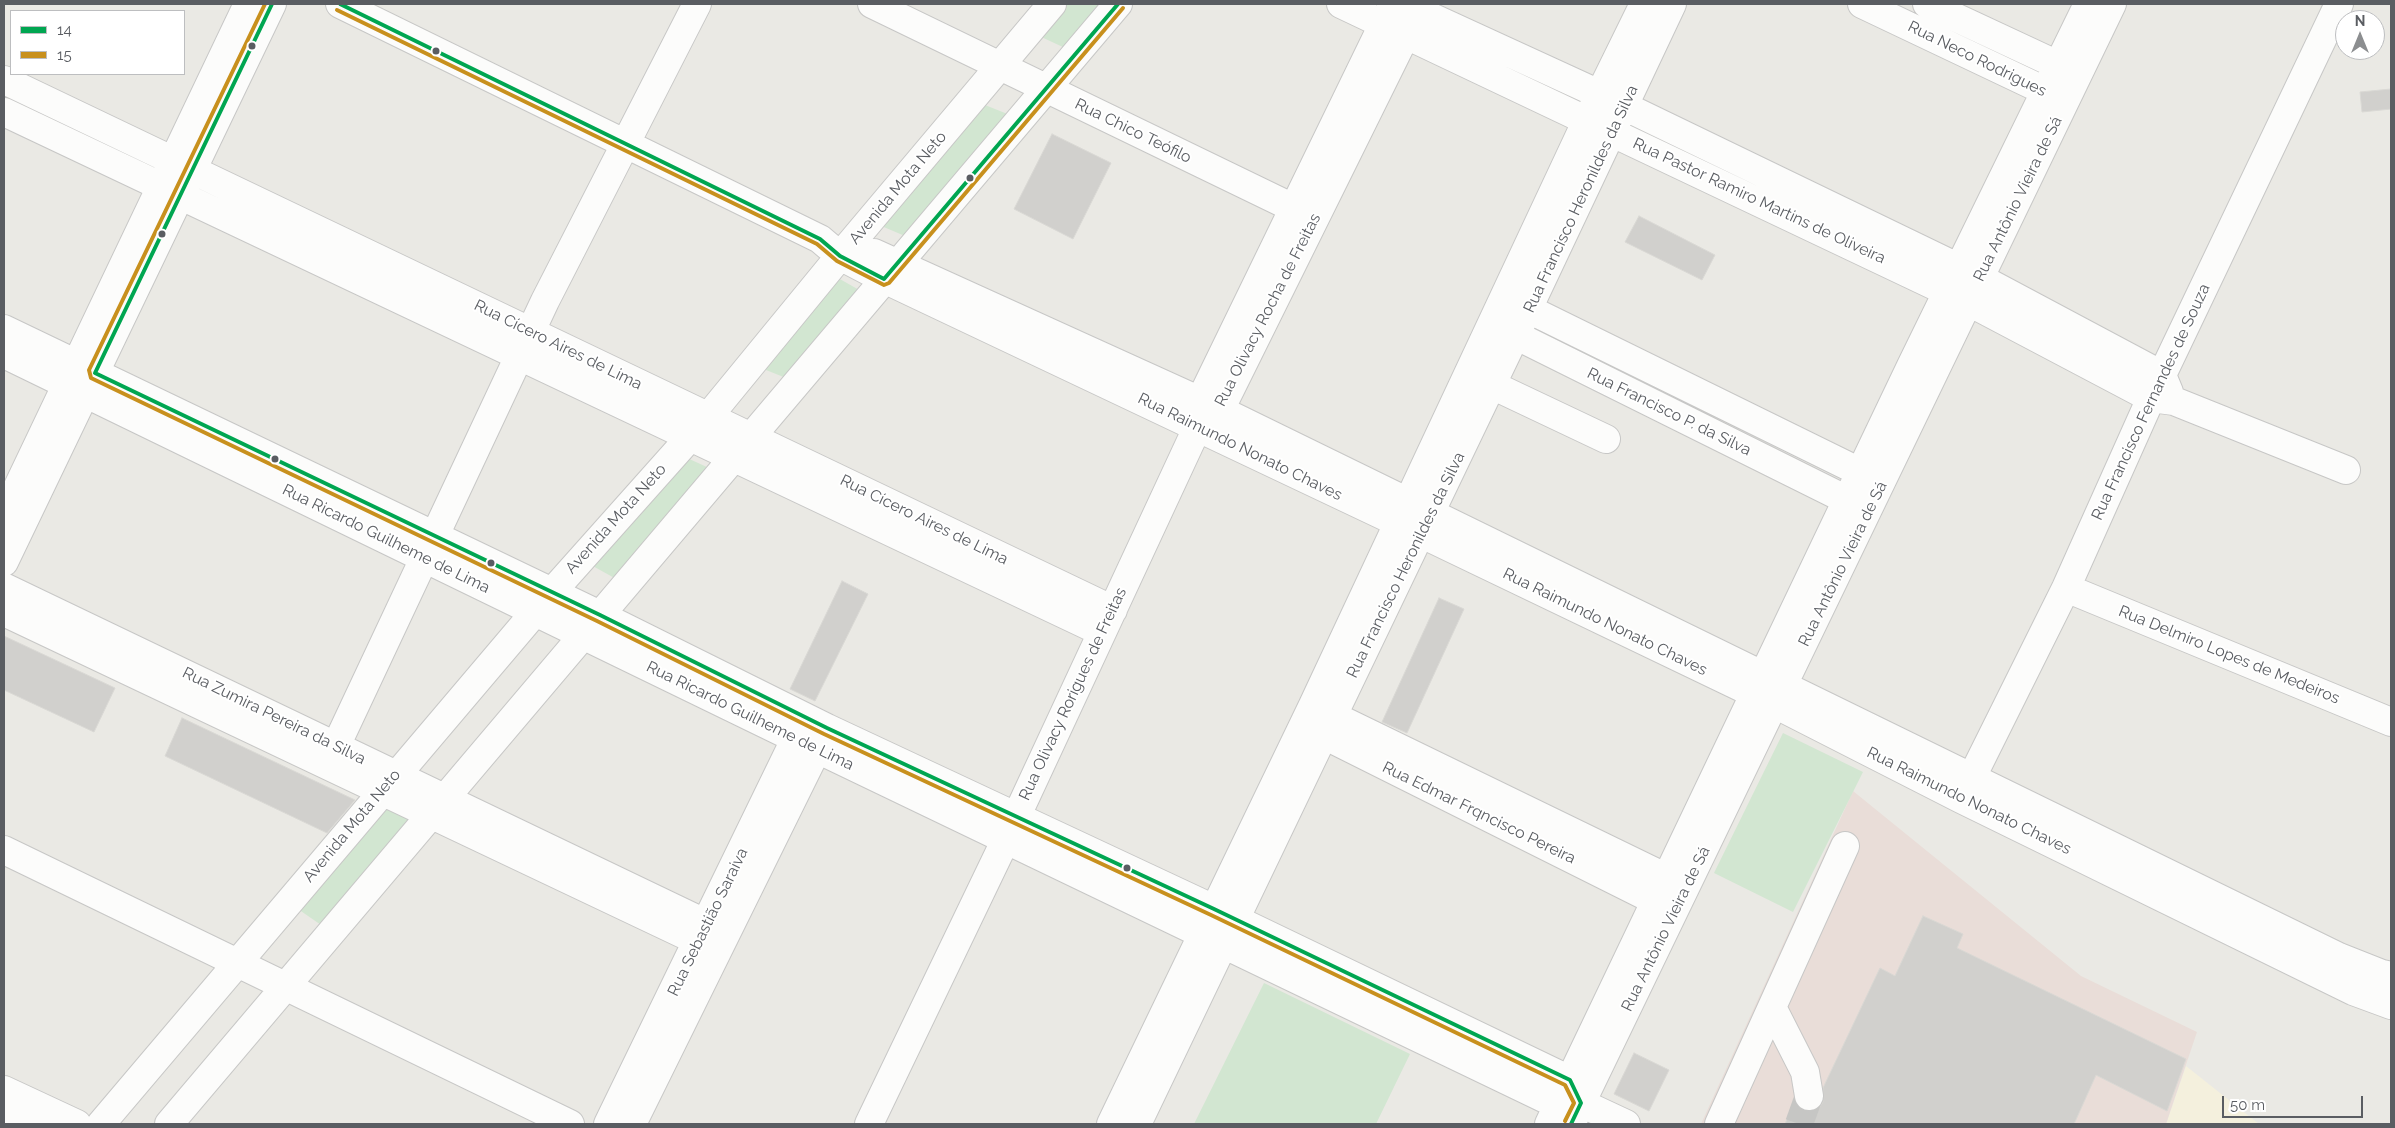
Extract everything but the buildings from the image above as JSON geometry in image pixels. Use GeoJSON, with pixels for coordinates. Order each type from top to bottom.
{"type":"FeatureCollection","features":[{"type":"Feature","properties":{"kind":"street"},"geometry":{"type":"LineString","coordinates":[[4,562],[80,379],[182,165],[248,4]]}},
{"type":"Feature","properties":{"kind":"street"},"geometry":{"type":"LineString","coordinates":[[182,165],[272,4]]}},
{"type":"Feature","properties":{"kind":"street","name":"Rua Raimundo Nonato Chaves"},"geometry":{"type":"LineString","coordinates":[[340,4],[891,271],[1055,347],[1206,412],[1414,517],[2158,880],[2382,974],[2391,976]]}},
{"type":"Feature","properties":{"kind":"street"},"geometry":{"type":"LineString","coordinates":[[336,746],[519,356],[697,4]]}},
{"type":"Feature","properties":{"kind":"street","name":"Rua Chico Teófilo"},"geometry":{"type":"LineString","coordinates":[[872,4],[1304,214]]}},
{"type":"Feature","properties":{"kind":"street","name":"Avenida Mota Neto"},"geometry":{"type":"LineString","coordinates":[[102,1124],[236,963],[543,602],[700,426],[838,246],[1000,66],[1052,4]]}},
{"type":"Feature","properties":{"kind":"street"},"geometry":{"type":"LineString","coordinates":[[169,1124],[1118,4]]}},
{"type":"Feature","properties":{"kind":"street","name":"Rua Pastor Ramiro Martins de Oliveira"},"geometry":{"type":"LineString","coordinates":[[1342,4],[1401,15],[1600,94],[2162,391],[2346,470]]}},
{"type":"Feature","properties":{"kind":"street","name":"Rua Francisco Heronildes da Silva"},"geometry":{"type":"LineString","coordinates":[[1123,1122],[1225,914],[1414,517],[1491,323],[1644,4]]}},
{"type":"Feature","properties":{"kind":"street","name":"Rua Francisco Heronildes da Silva"},"geometry":{"type":"LineString","coordinates":[[1414,517],[1492,385],[1672,4]]}},
{"type":"Feature","properties":{"kind":"street","name":"Rua Neco Rodrigues"},"geometry":{"type":"LineString","coordinates":[[1862,4],[1905,13],[2056,96]]}},
{"type":"Feature","properties":{"kind":"street","name":"Rua Neco Rodrigues"},"geometry":{"type":"LineString","coordinates":[[1928,4],[2068,70]]}},
{"type":"Feature","properties":{"kind":"street","name":"Rua Antônio Vieira de Sá"},"geometry":{"type":"LineString","coordinates":[[1566,1107],[1770,690],[2056,96],[2068,70],[2088,4]]}},
{"type":"Feature","properties":{"kind":"street","name":"Rua Antônio Vieira de Sá"},"geometry":{"type":"LineString","coordinates":[[2068,70],[2112,4]]}},
{"type":"Feature","properties":{"kind":"street","name":"Rua Francisco Fernandes de Souza"},"geometry":{"type":"LineString","coordinates":[[1966,787],[2162,391],[2339,4]]}},
{"type":"Feature","properties":{"kind":"street","name":"Rua Pastor Ramiro Martins de Oliveira"},"geometry":{"type":"LineString","coordinates":[[1401,15],[1587,120],[1612,132],[1964,285]]}},
{"type":"Feature","properties":{"kind":"street","name":"Rua Olivacy Rocha de Freitas"},"geometry":{"type":"LineString","coordinates":[[1206,412],[1401,15]]}},
{"type":"Feature","properties":{"kind":"street","name":"Rua Cícero Aires de Lima"},"geometry":{"type":"LineString","coordinates":[[4,80],[531,332],[700,426],[734,457],[904,524],[1108,621]]}},
{"type":"Feature","properties":{"kind":"street","name":"Rua Cícero Aires de Lima"},"geometry":{"type":"LineString","coordinates":[[4,112],[519,356],[700,426],[751,437],[904,524]]}},
{"type":"Feature","properties":{"kind":"street","name":"Rua Antônio Vieira de Sá"},"geometry":{"type":"LineString","coordinates":[[1566,1107],[1661,890],[1770,690],[1860,472],[1964,285]]}},
{"type":"Feature","properties":{"kind":"street","name":"Rua Francisco P. da Silva"},"geometry":{"type":"LineString","coordinates":[[1504,296],[1860,472]]}},
{"type":"Feature","properties":{"kind":"street","name":"Rua Francisco P. da Silva"},"geometry":{"type":"LineString","coordinates":[[1491,323],[1847,500]]}},
{"type":"Feature","properties":{"kind":"street","name":"Rua Ricardo Guilheme de Lima"},"geometry":{"type":"LineString","coordinates":[[4,329],[80,379]]}},
{"type":"Feature","properties":{"kind":"street","name":"Rua Ricardo Guilheme de Lima"},"geometry":{"type":"LineString","coordinates":[[4,354],[80,379],[592,625],[811,734],[1011,828],[1213,938],[1566,1107],[1626,1124]]}},
{"type":"Feature","properties":{"kind":"street"},"geometry":{"type":"LineString","coordinates":[[4,516],[80,379]]}},
{"type":"Feature","properties":{"kind":"street"},"geometry":{"type":"LineString","coordinates":[[1492,385],[1606,439]]}},
{"type":"Feature","properties":{"kind":"street","name":"Rua Olivacy Rorigues de Freitas"},"geometry":{"type":"LineString","coordinates":[[869,1124],[1011,828],[1206,412]]}},
{"type":"Feature","properties":{"kind":"street","name":"Rua Zumira Pereira da Silva"},"geometry":{"type":"LineString","coordinates":[[4,587],[336,746],[389,783]]}},
{"type":"Feature","properties":{"kind":"street","name":"Rua Delmiro Lopes de Medeiros"},"geometry":{"type":"LineString","coordinates":[[2066,588],[2391,722]]}},
{"type":"Feature","properties":{"kind":"street","name":"Rua Zumira Pereira da Silva"},"geometry":{"type":"LineString","coordinates":[[4,612],[389,783],[703,932]]}},
{"type":"Feature","properties":{"kind":"street","name":"Rua Edmar Frqncisco Pereira"},"geometry":{"type":"LineString","coordinates":[[1318,720],[1661,890]]}},
{"type":"Feature","properties":{"kind":"street","name":"Rua Sebastião Saraiva"},"geometry":{"type":"LineString","coordinates":[[608,1124],[703,932],[811,734]]}},
{"type":"Feature","properties":{"kind":"street","name":"Rua Sebastião Saraiva"},"geometry":{"type":"LineString","coordinates":[[632,1124],[811,734]]}},
{"type":"Feature","properties":{"kind":"street","name":"Rua Ricardo Guilheme de Lima"},"geometry":{"type":"LineString","coordinates":[[1011,828],[1225,914],[1566,1107]]}},
{"type":"Feature","properties":{"kind":"street"},"geometry":{"type":"LineString","coordinates":[[1720,1124],[1845,846]]}},
{"type":"Feature","properties":{"kind":"street"},"geometry":{"type":"LineString","coordinates":[[4,850],[570,1124]]}},
{"type":"Feature","properties":{"kind":"street","name":"Rua Raimundo Nonato Chaves"},"geometry":{"type":"LineString","coordinates":[[2158,880],[2353,991],[2391,1006]]}},
{"type":"Feature","properties":{"kind":"street"},"geometry":{"type":"LineString","coordinates":[[1772,1007],[1805,1072],[1809,1096]]}},
{"type":"Feature","properties":{"kind":"street"},"geometry":{"type":"LineString","coordinates":[[4,1090],[77,1124]]}},
{"type":"Feature","properties":{"kind":"street"},"geometry":{"type":"LineString","coordinates":[[4,1111],[31,1124]]}},
{"type":"Feature","properties":{"kind":"shaded area"},"geometry":{"type":"Polygon","coordinates":[[[1853,791],[2081,976],[2197,1032],[2166,1124],[1701,1124],[1853,791]]]}},
{"type":"Feature","properties":{"kind":"shaded area"},"geometry":{"type":"Polygon","coordinates":[[[2186,1066],[2259,1124],[2166,1124],[2186,1066]]]}},
{"type":"Feature","properties":{"kind":"green space"},"geometry":{"type":"Polygon","coordinates":[[[1063,4],[1101,4],[1065,48],[1037,35],[1063,4]]]}},
{"type":"Feature","properties":{"kind":"green space"},"geometry":{"type":"Polygon","coordinates":[[[980,103],[1010,115],[905,236],[879,225],[980,103]]]}},
{"type":"Feature","properties":{"kind":"green space"},"geometry":{"type":"Polygon","coordinates":[[[838,278],[861,291],[786,378],[761,368],[838,278]]]}},
{"type":"Feature","properties":{"kind":"green space"},"geometry":{"type":"Polygon","coordinates":[[[685,457],[709,468],[618,580],[591,565],[685,457]]]}},
{"type":"Feature","properties":{"kind":"green space"},"geometry":{"type":"Polygon","coordinates":[[[1783,733],[1863,772],[1793,912],[1714,873],[1783,733]]]}},
{"type":"Feature","properties":{"kind":"green space"},"geometry":{"type":"Polygon","coordinates":[[[386,803],[420,822],[324,927],[295,907],[386,803]]]}},
{"type":"Feature","properties":{"kind":"green space"},"geometry":{"type":"Polygon","coordinates":[[[1264,983],[1410,1054],[1376,1124],[1194,1124],[1264,983]]]}},
{"type":"Feature","properties":{"kind":"tunnel"},"geometry":{"type":"LineString","coordinates":[[1799,1124],[1809,1096]]}},
{"type":"Feature","properties":{"kind":"transit line","name":"15"},"geometry":{"type":"LineString","coordinates":[[265,4],[89,370],[91,378],[597,621],[824,734],[1211,915],[1565,1085],[1574,1103],[1565,1121]]}},
{"type":"Feature","properties":{"kind":"transit line","name":"14"},"geometry":{"type":"LineString","coordinates":[[272,4],[95,373],[600,615],[827,728],[1214,909],[1570,1080],[1581,1103],[1571,1124]]}},
{"type":"Feature","properties":{"kind":"transit line","name":"14"},"geometry":{"type":"LineString","coordinates":[[340,4],[820,239],[840,256],[884,279],[1118,4]]}},
{"type":"Feature","properties":{"kind":"transit line","name":"15"},"geometry":{"type":"LineString","coordinates":[[337,10],[817,244],[837,261],[884,285],[889,283],[1123,8]]}}]}
